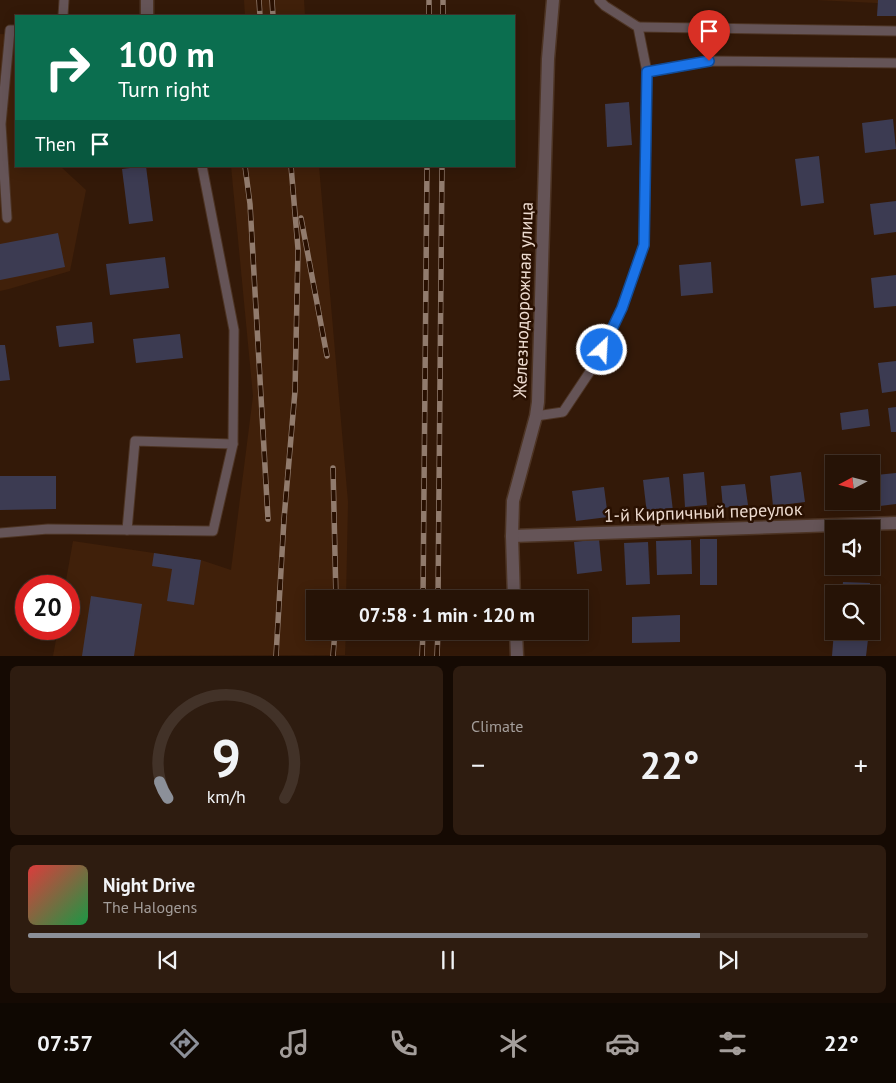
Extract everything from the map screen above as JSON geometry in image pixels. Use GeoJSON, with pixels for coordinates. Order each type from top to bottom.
{"type":"FeatureCollection","features":[{"type":"Feature","properties":{"kind":"street"},"geometry":{"type":"LineString","coordinates":[[146,0],[147,15]]}},
{"type":"Feature","properties":{"kind":"street","name":"Железнодорожная улица"},"geometry":{"type":"LineString","coordinates":[[514,590],[513,501],[536,416],[538,392],[548,59],[553,0]]}},
{"type":"Feature","properties":{"kind":"street","name":"1-й Кирпичный переулок"},"geometry":{"type":"LineString","coordinates":[[512,536],[896,523]]}},
{"type":"Feature","properties":{"kind":"street"},"geometry":{"type":"LineString","coordinates":[[516,640],[517,656]]}},
{"type":"Feature","properties":{"kind":"lane"},"geometry":{"type":"LineString","coordinates":[[63,15],[64,0]]}},
{"type":"Feature","properties":{"kind":"lane"},"geometry":{"type":"LineString","coordinates":[[599,0],[605,6],[638,26],[896,30]]}},
{"type":"Feature","properties":{"kind":"lane"},"geometry":{"type":"LineString","coordinates":[[536,416],[563,412],[595,364],[622,308],[644,245],[647,72],[638,26]]}},
{"type":"Feature","properties":{"kind":"lane"},"geometry":{"type":"LineString","coordinates":[[7,218],[1,124],[10,30],[15,30]]}},
{"type":"Feature","properties":{"kind":"lane"},"geometry":{"type":"LineString","coordinates":[[647,72],[709,61],[896,62]]}},
{"type":"Feature","properties":{"kind":"lane"},"geometry":{"type":"LineString","coordinates":[[0,533],[48,529],[213,531],[234,444],[234,330],[202,167]]}},
{"type":"Feature","properties":{"kind":"lane"},"geometry":{"type":"LineString","coordinates":[[127,530],[134,441],[234,444]]}},
{"type":"Feature","properties":{"kind":"shaded area"},"geometry":{"type":"Polygon","coordinates":[[[244,0],[304,0],[305,15],[245,15],[244,0]]]}},
{"type":"Feature","properties":{"kind":"shaded area"},"geometry":{"type":"Polygon","coordinates":[[[816,0],[896,0],[896,4],[816,0]]]}},
{"type":"Feature","properties":{"kind":"shaded area"},"geometry":{"type":"Polygon","coordinates":[[[0,34],[15,35],[15,167],[61,167],[86,190],[70,271],[0,291],[0,34]]]}},
{"type":"Feature","properties":{"kind":"shaded area"},"geometry":{"type":"Polygon","coordinates":[[[231,167],[319,167],[348,502],[346,590],[306,590],[306,640],[346,640],[345,655],[53,656],[56,640],[80,640],[80,575],[67,575],[73,541],[201,560],[231,570],[253,396],[231,167]]]}},
{"type":"Feature","properties":{"kind":"building"},"geometry":{"type":"Polygon","coordinates":[[[878,0],[896,0],[896,16],[877,16],[878,0]]]}},
{"type":"Feature","properties":{"kind":"building"},"geometry":{"type":"Polygon","coordinates":[[[629,102],[632,145],[607,147],[605,104],[629,102]]]}},
{"type":"Feature","properties":{"kind":"building"},"geometry":{"type":"Polygon","coordinates":[[[893,119],[896,149],[865,153],[862,123],[893,119]]]}},
{"type":"Feature","properties":{"kind":"building"},"geometry":{"type":"Polygon","coordinates":[[[819,156],[824,203],[801,206],[795,159],[819,156]]]}},
{"type":"Feature","properties":{"kind":"building"},"geometry":{"type":"Polygon","coordinates":[[[146,167],[153,221],[129,224],[122,169],[146,167]]]}},
{"type":"Feature","properties":{"kind":"building"},"geometry":{"type":"Polygon","coordinates":[[[896,201],[896,232],[874,235],[870,204],[896,201]]]}},
{"type":"Feature","properties":{"kind":"building"},"geometry":{"type":"Polygon","coordinates":[[[58,233],[65,267],[0,280],[0,244],[58,233]]]}},
{"type":"Feature","properties":{"kind":"building"},"geometry":{"type":"Polygon","coordinates":[[[165,257],[169,288],[110,295],[106,264],[165,257]]]}},
{"type":"Feature","properties":{"kind":"building"},"geometry":{"type":"Polygon","coordinates":[[[711,262],[713,293],[681,296],[679,265],[711,262]]]}},
{"type":"Feature","properties":{"kind":"building"},"geometry":{"type":"Polygon","coordinates":[[[896,275],[896,306],[874,308],[871,278],[896,275]]]}},
{"type":"Feature","properties":{"kind":"building"},"geometry":{"type":"Polygon","coordinates":[[[92,322],[94,343],[59,347],[56,326],[92,322]]]}},
{"type":"Feature","properties":{"kind":"building"},"geometry":{"type":"Polygon","coordinates":[[[180,334],[183,358],[136,363],[133,339],[180,334]]]}},
{"type":"Feature","properties":{"kind":"building"},"geometry":{"type":"Polygon","coordinates":[[[0,345],[5,345],[10,380],[0,381],[0,345]]]}},
{"type":"Feature","properties":{"kind":"building"},"geometry":{"type":"Polygon","coordinates":[[[896,361],[896,391],[882,393],[878,363],[896,361]]]}},
{"type":"Feature","properties":{"kind":"building"},"geometry":{"type":"Polygon","coordinates":[[[896,407],[896,432],[891,432],[888,408],[896,407]]]}},
{"type":"Feature","properties":{"kind":"building"},"geometry":{"type":"Polygon","coordinates":[[[868,409],[870,426],[842,430],[840,413],[868,409]]]}},
{"type":"Feature","properties":{"kind":"building"},"geometry":{"type":"Polygon","coordinates":[[[704,472],[707,505],[685,507],[683,474],[704,472]]]}},
{"type":"Feature","properties":{"kind":"building"},"geometry":{"type":"Polygon","coordinates":[[[801,472],[805,502],[773,506],[770,476],[801,472]]]}},
{"type":"Feature","properties":{"kind":"building"},"geometry":{"type":"Polygon","coordinates":[[[896,473],[896,504],[880,506],[880,475],[896,473]]]}},
{"type":"Feature","properties":{"kind":"building"},"geometry":{"type":"Polygon","coordinates":[[[0,476],[56,476],[56,509],[0,510],[0,476]]]}},
{"type":"Feature","properties":{"kind":"building"},"geometry":{"type":"Polygon","coordinates":[[[669,477],[673,511],[647,514],[643,480],[669,477]]]}},
{"type":"Feature","properties":{"kind":"building"},"geometry":{"type":"Polygon","coordinates":[[[745,484],[748,505],[723,508],[721,486],[745,484]]]}},
{"type":"Feature","properties":{"kind":"building"},"geometry":{"type":"Polygon","coordinates":[[[604,487],[608,517],[576,521],[572,491],[604,487]]]}},
{"type":"Feature","properties":{"kind":"building"},"geometry":{"type":"Polygon","coordinates":[[[599,539],[602,571],[577,574],[574,542],[599,539]]]}},
{"type":"Feature","properties":{"kind":"building"},"geometry":{"type":"Polygon","coordinates":[[[700,539],[717,539],[717,585],[700,585],[700,539]]]}},
{"type":"Feature","properties":{"kind":"building"},"geometry":{"type":"Polygon","coordinates":[[[691,540],[692,574],[657,575],[656,541],[691,540]]]}},
{"type":"Feature","properties":{"kind":"building"},"geometry":{"type":"Polygon","coordinates":[[[648,542],[650,584],[626,585],[624,543],[648,542]]]}},
{"type":"Feature","properties":{"kind":"building"},"geometry":{"type":"Polygon","coordinates":[[[154,553],[201,560],[194,605],[167,601],[172,569],[152,566],[154,553]]]}},
{"type":"Feature","properties":{"kind":"building"},"geometry":{"type":"Polygon","coordinates":[[[843,582],[870,583],[870,585],[843,585],[843,582]]]}},
{"type":"Feature","properties":{"kind":"building"},"geometry":{"type":"Polygon","coordinates":[[[91,596],[142,604],[134,656],[82,656],[91,596]]]}},
{"type":"Feature","properties":{"kind":"building"},"geometry":{"type":"Polygon","coordinates":[[[680,615],[680,642],[632,643],[632,617],[680,615]]]}},
{"type":"Feature","properties":{"kind":"building"},"geometry":{"type":"Polygon","coordinates":[[[833,640],[868,640],[866,656],[832,656],[833,640]]]}},
{"type":"Feature","properties":{"kind":"railway"},"geometry":{"type":"LineString","coordinates":[[259,0],[260,15]]}},
{"type":"Feature","properties":{"kind":"railway"},"geometry":{"type":"LineString","coordinates":[[272,0],[273,15]]}},
{"type":"Feature","properties":{"kind":"railway"},"geometry":{"type":"LineString","coordinates":[[429,0],[429,15]]}},
{"type":"Feature","properties":{"kind":"railway"},"geometry":{"type":"LineString","coordinates":[[443,0],[443,15]]}},
{"type":"Feature","properties":{"kind":"railway"},"geometry":{"type":"LineString","coordinates":[[245,167],[250,204],[268,519]]}},
{"type":"Feature","properties":{"kind":"railway"},"geometry":{"type":"LineString","coordinates":[[276,656],[284,519],[295,391],[298,249],[291,167]]}},
{"type":"Feature","properties":{"kind":"railway"},"geometry":{"type":"LineString","coordinates":[[423,590],[427,167]]}},
{"type":"Feature","properties":{"kind":"railway"},"geometry":{"type":"LineString","coordinates":[[438,590],[442,167]]}},
{"type":"Feature","properties":{"kind":"railway"},"geometry":{"type":"LineString","coordinates":[[301,218],[327,356]]}},
{"type":"Feature","properties":{"kind":"railway"},"geometry":{"type":"LineString","coordinates":[[333,468],[336,590]]}},
{"type":"Feature","properties":{"kind":"railway"},"geometry":{"type":"LineString","coordinates":[[333,656],[334,640]]}},
{"type":"Feature","properties":{"kind":"railway"},"geometry":{"type":"LineString","coordinates":[[422,656],[423,640]]}},
{"type":"Feature","properties":{"kind":"railway"},"geometry":{"type":"LineString","coordinates":[[437,656],[438,640]]}},
{"type":"Feature","properties":{"kind":"route"},"geometry":{"type":"LineString","coordinates":[[602,350],[622,308],[644,245],[647,72],[709,61]]}}]}
